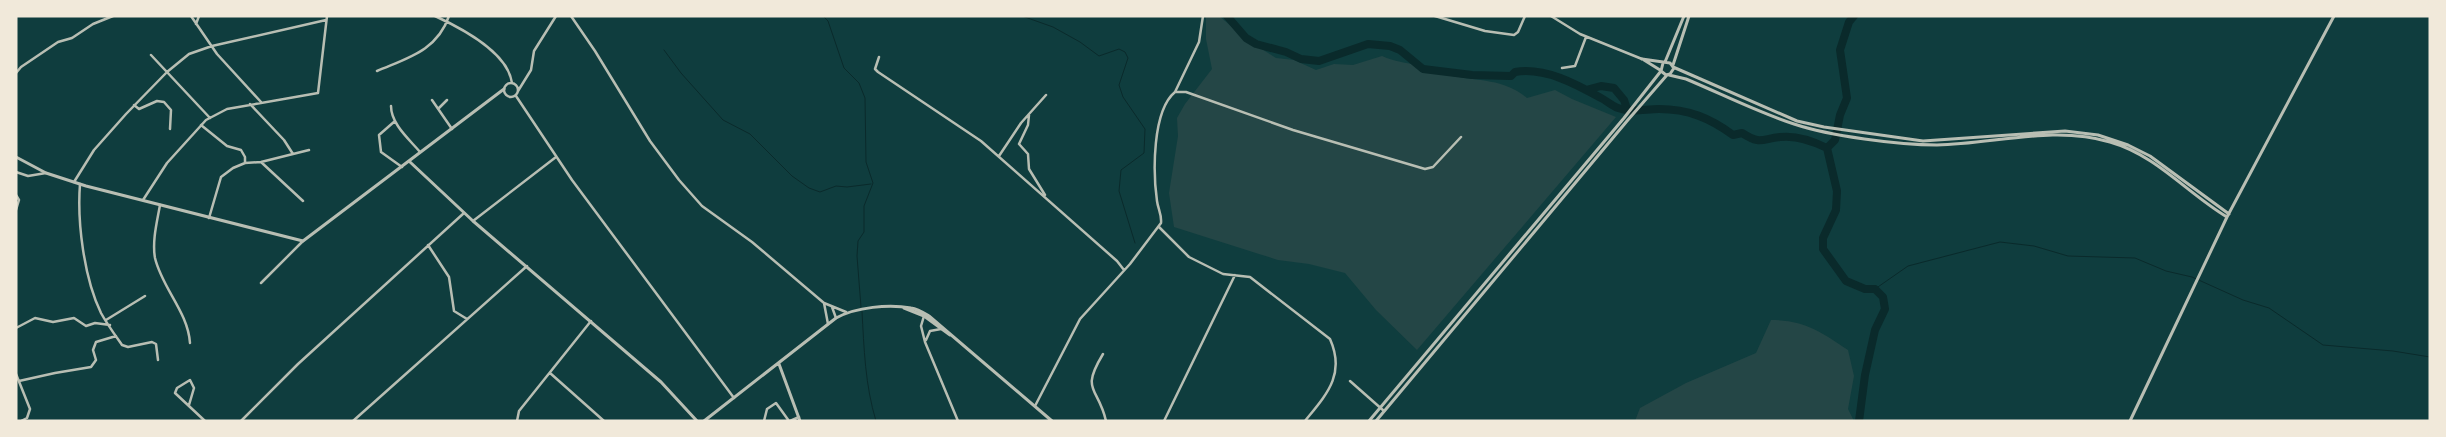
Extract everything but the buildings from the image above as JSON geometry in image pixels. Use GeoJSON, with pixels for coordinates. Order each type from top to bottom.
{"type":"FeatureCollection","features":[{"type":"Feature","properties":{"kind":"street"},"geometry":{"type":"LineString","coordinates":[[16,74],[21,67],[58,42],[72,38],[93,24],[113,16]]}},
{"type":"Feature","properties":{"kind":"street"},"geometry":{"type":"LineString","coordinates":[[191,16],[216,54],[260,102]]}},
{"type":"Feature","properties":{"kind":"street"},"geometry":{"type":"LineString","coordinates":[[196,24],[201,16]]}},
{"type":"Feature","properties":{"kind":"street"},"geometry":{"type":"LineString","coordinates":[[435,16],[471,36],[497,56],[510,73],[512,83]]}},
{"type":"Feature","properties":{"kind":"street"},"geometry":{"type":"LineString","coordinates":[[377,71],[418,55],[427,48],[447,22],[449,16]]}},
{"type":"Feature","properties":{"kind":"street"},"geometry":{"type":"LineString","coordinates":[[516,96],[531,70],[534,51],[556,16]]}},
{"type":"Feature","properties":{"kind":"street"},"geometry":{"type":"LineString","coordinates":[[571,16],[595,51],[650,141],[679,180],[702,206],[752,242],[824,303],[846,312]]}},
{"type":"Feature","properties":{"kind":"street"},"geometry":{"type":"LineString","coordinates":[[1035,406],[1080,319],[1159,227],[1162,217],[1157,191],[1157,136],[1163,106],[1175,92],[1198,42],[1203,16]]}},
{"type":"Feature","properties":{"kind":"street"},"geometry":{"type":"LineString","coordinates":[[1435,16],[1484,31],[1514,35],[1518,32],[1524,16]]}},
{"type":"Feature","properties":{"kind":"street"},"geometry":{"type":"LineString","coordinates":[[1551,16],[1586,37],[1642,59],[1668,75],[1686,79],[1795,124],[1853,134],[1941,141],[2044,132],[2088,133],[2128,144],[2142,152],[2228,216]]}},
{"type":"Feature","properties":{"kind":"street"},"geometry":{"type":"LineString","coordinates":[[1376,421],[1626,119],[1660,71],[1684,16]]}},
{"type":"Feature","properties":{"kind":"street"},"geometry":{"type":"LineString","coordinates":[[1369,421],[1626,119],[1668,75],[1673,67],[1689,16]]}},
{"type":"Feature","properties":{"kind":"street"},"geometry":{"type":"LineString","coordinates":[[2130,421],[2228,216],[2334,16]]}},
{"type":"Feature","properties":{"kind":"street"},"geometry":{"type":"LineString","coordinates":[[74,182],[94,150],[134,105],[189,54],[212,46],[327,18],[321,83],[318,93],[227,109],[210,118],[200,125],[167,163],[143,200]]}},
{"type":"Feature","properties":{"kind":"street"},"geometry":{"type":"LineString","coordinates":[[1562,68],[1575,66],[1586,37]]}},
{"type":"Feature","properties":{"kind":"street"},"geometry":{"type":"LineString","coordinates":[[151,55],[210,118]]}},
{"type":"Feature","properties":{"kind":"street"},"geometry":{"type":"LineString","coordinates":[[878,58],[875,69],[878,72],[974,136],[999,156],[1117,261],[1124,270]]}},
{"type":"Feature","properties":{"kind":"street"},"geometry":{"type":"LineString","coordinates":[[1642,59],[1664,62],[1797,120],[1824,129]]}},
{"type":"Feature","properties":{"kind":"street"},"geometry":{"type":"LineString","coordinates":[[261,282],[303,241],[410,162],[504,89],[506,85],[524,83]]}},
{"type":"Feature","properties":{"kind":"street"},"geometry":{"type":"LineString","coordinates":[[516,85],[518,91]]}},
{"type":"Feature","properties":{"kind":"street"},"geometry":{"type":"LineString","coordinates":[[504,89],[508,97],[516,96]]}},
{"type":"Feature","properties":{"kind":"street"},"geometry":{"type":"LineString","coordinates":[[1175,92],[1186,92],[1293,130],[1425,169],[1433,167],[1461,137]]}},
{"type":"Feature","properties":{"kind":"street"},"geometry":{"type":"LineString","coordinates":[[999,156],[1028,115],[1046,95]]}},
{"type":"Feature","properties":{"kind":"street"},"geometry":{"type":"LineString","coordinates":[[516,96],[556,157],[734,398]]}},
{"type":"Feature","properties":{"kind":"street"},"geometry":{"type":"LineString","coordinates":[[432,100],[452,129]]}},
{"type":"Feature","properties":{"kind":"street"},"geometry":{"type":"LineString","coordinates":[[439,108],[447,100]]}},
{"type":"Feature","properties":{"kind":"street"},"geometry":{"type":"LineString","coordinates":[[134,105],[138,109],[157,101],[164,102],[170,110],[170,129]]}},
{"type":"Feature","properties":{"kind":"street"},"geometry":{"type":"LineString","coordinates":[[250,104],[284,140],[293,154]]}},
{"type":"Feature","properties":{"kind":"street"},"geometry":{"type":"LineString","coordinates":[[392,106],[392,115],[421,153]]}},
{"type":"Feature","properties":{"kind":"street"},"geometry":{"type":"LineString","coordinates":[[1028,115],[1028,125],[1019,144],[1028,154],[1029,169],[1046,198]]}},
{"type":"Feature","properties":{"kind":"street"},"geometry":{"type":"LineString","coordinates":[[396,121],[379,135],[379,144],[381,152],[402,167]]}},
{"type":"Feature","properties":{"kind":"street"},"geometry":{"type":"LineString","coordinates":[[200,125],[227,146],[241,150],[245,157],[245,163]]}},
{"type":"Feature","properties":{"kind":"street"},"geometry":{"type":"LineString","coordinates":[[209,218],[221,177],[233,168],[245,163],[261,162],[309,150]]}},
{"type":"Feature","properties":{"kind":"street"},"geometry":{"type":"LineString","coordinates":[[16,157],[46,173],[80,184],[303,241]]}},
{"type":"Feature","properties":{"kind":"street"},"geometry":{"type":"LineString","coordinates":[[473,221],[556,157]]}},
{"type":"Feature","properties":{"kind":"street"},"geometry":{"type":"LineString","coordinates":[[261,162],[303,201]]}},
{"type":"Feature","properties":{"kind":"street"},"geometry":{"type":"LineString","coordinates":[[410,162],[473,221],[661,382],[697,421]]}},
{"type":"Feature","properties":{"kind":"street"},"geometry":{"type":"LineString","coordinates":[[16,172],[28,176],[46,173]]}},
{"type":"Feature","properties":{"kind":"street"},"geometry":{"type":"LineString","coordinates":[[80,184],[79,203],[87,265],[94,296],[122,345],[128,347],[154,342],[158,348],[158,360]]}},
{"type":"Feature","properties":{"kind":"street"},"geometry":{"type":"LineString","coordinates":[[16,195],[18,200],[16,210]]}},
{"type":"Feature","properties":{"kind":"street"},"geometry":{"type":"LineString","coordinates":[[160,205],[154,243],[155,258],[161,276],[186,322],[190,343]]}},
{"type":"Feature","properties":{"kind":"street"},"geometry":{"type":"LineString","coordinates":[[241,421],[298,364],[464,213]]}},
{"type":"Feature","properties":{"kind":"street"},"geometry":{"type":"LineString","coordinates":[[1159,227],[1190,257],[1223,274],[1250,277],[1330,339],[1336,354],[1332,385],[1304,421]]}},
{"type":"Feature","properties":{"kind":"street"},"geometry":{"type":"LineString","coordinates":[[428,245],[449,277],[454,311],[468,319]]}},
{"type":"Feature","properties":{"kind":"street"},"geometry":{"type":"LineString","coordinates":[[354,421],[527,266]]}},
{"type":"Feature","properties":{"kind":"street"},"geometry":{"type":"LineString","coordinates":[[1164,421],[1236,275]]}},
{"type":"Feature","properties":{"kind":"street"},"geometry":{"type":"LineString","coordinates":[[106,320],[145,296]]}},
{"type":"Feature","properties":{"kind":"street"},"geometry":{"type":"LineString","coordinates":[[824,303],[828,324]]}},
{"type":"Feature","properties":{"kind":"street"},"geometry":{"type":"LineString","coordinates":[[832,307],[836,318]]}},
{"type":"Feature","properties":{"kind":"street"},"geometry":{"type":"LineString","coordinates":[[704,421],[836,318],[846,312],[886,307],[912,308],[921,311],[1052,421]]}},
{"type":"Feature","properties":{"kind":"street"},"geometry":{"type":"LineString","coordinates":[[903,308],[924,316],[950,335]]}},
{"type":"Feature","properties":{"kind":"street"},"geometry":{"type":"LineString","coordinates":[[924,316],[922,326],[925,342],[958,421]]}},
{"type":"Feature","properties":{"kind":"street"},"geometry":{"type":"LineString","coordinates":[[16,328],[34,318],[53,322],[74,318],[86,326],[95,323],[110,325]]}},
{"type":"Feature","properties":{"kind":"street"},"geometry":{"type":"LineString","coordinates":[[517,421],[519,411],[591,321]]}},
{"type":"Feature","properties":{"kind":"street"},"geometry":{"type":"LineString","coordinates":[[925,342],[930,331],[940,329]]}},
{"type":"Feature","properties":{"kind":"street"},"geometry":{"type":"LineString","coordinates":[[19,381],[55,372],[92,367],[96,360],[93,350],[96,342],[116,336]]}},
{"type":"Feature","properties":{"kind":"street"},"geometry":{"type":"LineString","coordinates":[[1103,354],[1090,380],[1090,386],[1102,408],[1106,421]]}},
{"type":"Feature","properties":{"kind":"street"},"geometry":{"type":"LineString","coordinates":[[764,421],[767,410],[776,403],[790,421],[799,419],[779,364]]}},
{"type":"Feature","properties":{"kind":"street"},"geometry":{"type":"LineString","coordinates":[[550,373],[604,421]]}},
{"type":"Feature","properties":{"kind":"street"},"geometry":{"type":"LineString","coordinates":[[16,374],[30,409],[27,418],[22,421]]}},
{"type":"Feature","properties":{"kind":"street"},"geometry":{"type":"LineString","coordinates":[[189,405],[194,388],[190,380],[177,388],[175,392],[205,421]]}},
{"type":"Feature","properties":{"kind":"street"},"geometry":{"type":"LineString","coordinates":[[1350,381],[1384,411]]}},
{"type":"Feature","properties":{"kind":"shaded area"},"geometry":{"type":"Polygon","coordinates":[[[1206,16],[1219,16],[1249,41],[1276,58],[1294,60],[1316,70],[1334,64],[1353,65],[1382,56],[1448,75],[1500,84],[1510,87],[1527,98],[1555,90],[1616,117],[1417,350],[1376,310],[1345,273],[1309,264],[1278,260],[1174,227],[1169,193],[1178,136],[1177,118],[1185,104],[1212,69],[1206,39],[1206,16]]]}},
{"type":"Feature","properties":{"kind":"shaded area"},"geometry":{"type":"Polygon","coordinates":[[[1771,320],[1794,322],[1812,328],[1848,350],[1854,376],[1848,409],[1854,421],[1635,421],[1640,408],[1686,383],[1756,353],[1771,320]]]}},
{"type":"Feature","properties":{"kind":"waterway"},"geometry":{"type":"LineString","coordinates":[[823,16],[828,21],[844,68],[859,83],[865,98],[866,162],[873,183],[864,206],[864,232],[858,241],[857,256],[861,307]]}},
{"type":"Feature","properties":{"kind":"waterway"},"geometry":{"type":"LineString","coordinates":[[1022,16],[1053,27],[1080,42],[1099,56],[1119,49],[1125,52],[1128,58],[1119,85],[1123,97],[1145,129],[1144,153],[1121,170],[1119,191],[1135,243]]}},
{"type":"Feature","properties":{"kind":"waterway"},"geometry":{"type":"LineString","coordinates":[[1227,16],[1246,38],[1256,44],[1286,52],[1301,59],[1319,61],[1368,44],[1390,46],[1400,50],[1423,69],[1472,75],[1511,76],[1515,72],[1526,71],[1549,74],[1571,82],[1618,108],[1633,111],[1670,109],[1707,119],[1733,135],[1742,133],[1757,140],[1793,137],[1827,148]]}},
{"type":"Feature","properties":{"kind":"waterway"},"geometry":{"type":"LineString","coordinates":[[1827,148],[1835,140],[1840,115],[1847,98],[1840,50],[1849,22],[1854,16]]}},
{"type":"Feature","properties":{"kind":"waterway"},"geometry":{"type":"LineString","coordinates":[[664,50],[681,73],[723,120],[750,134],[792,176],[809,188],[820,192],[836,186],[847,187],[871,184]]}},
{"type":"Feature","properties":{"kind":"waterway"},"geometry":{"type":"LineString","coordinates":[[1586,90],[1601,86],[1614,88],[1624,100],[1627,109]]}},
{"type":"Feature","properties":{"kind":"waterway"},"geometry":{"type":"LineString","coordinates":[[1827,148],[1837,191],[1836,210],[1823,238],[1823,249],[1846,281],[1865,289],[1875,289],[1883,297],[1885,309],[1875,330],[1865,375],[1859,421]]}},
{"type":"Feature","properties":{"kind":"waterway"},"geometry":{"type":"LineString","coordinates":[[1875,289],[1908,266],[2000,242],[2034,246],[2068,256],[2135,258],[2166,271],[2192,277],[2243,300],[2269,308],[2323,345],[2393,351],[2430,357]]}},
{"type":"Feature","properties":{"kind":"waterway"},"geometry":{"type":"LineString","coordinates":[[862,311],[867,380],[876,421]]}}]}
